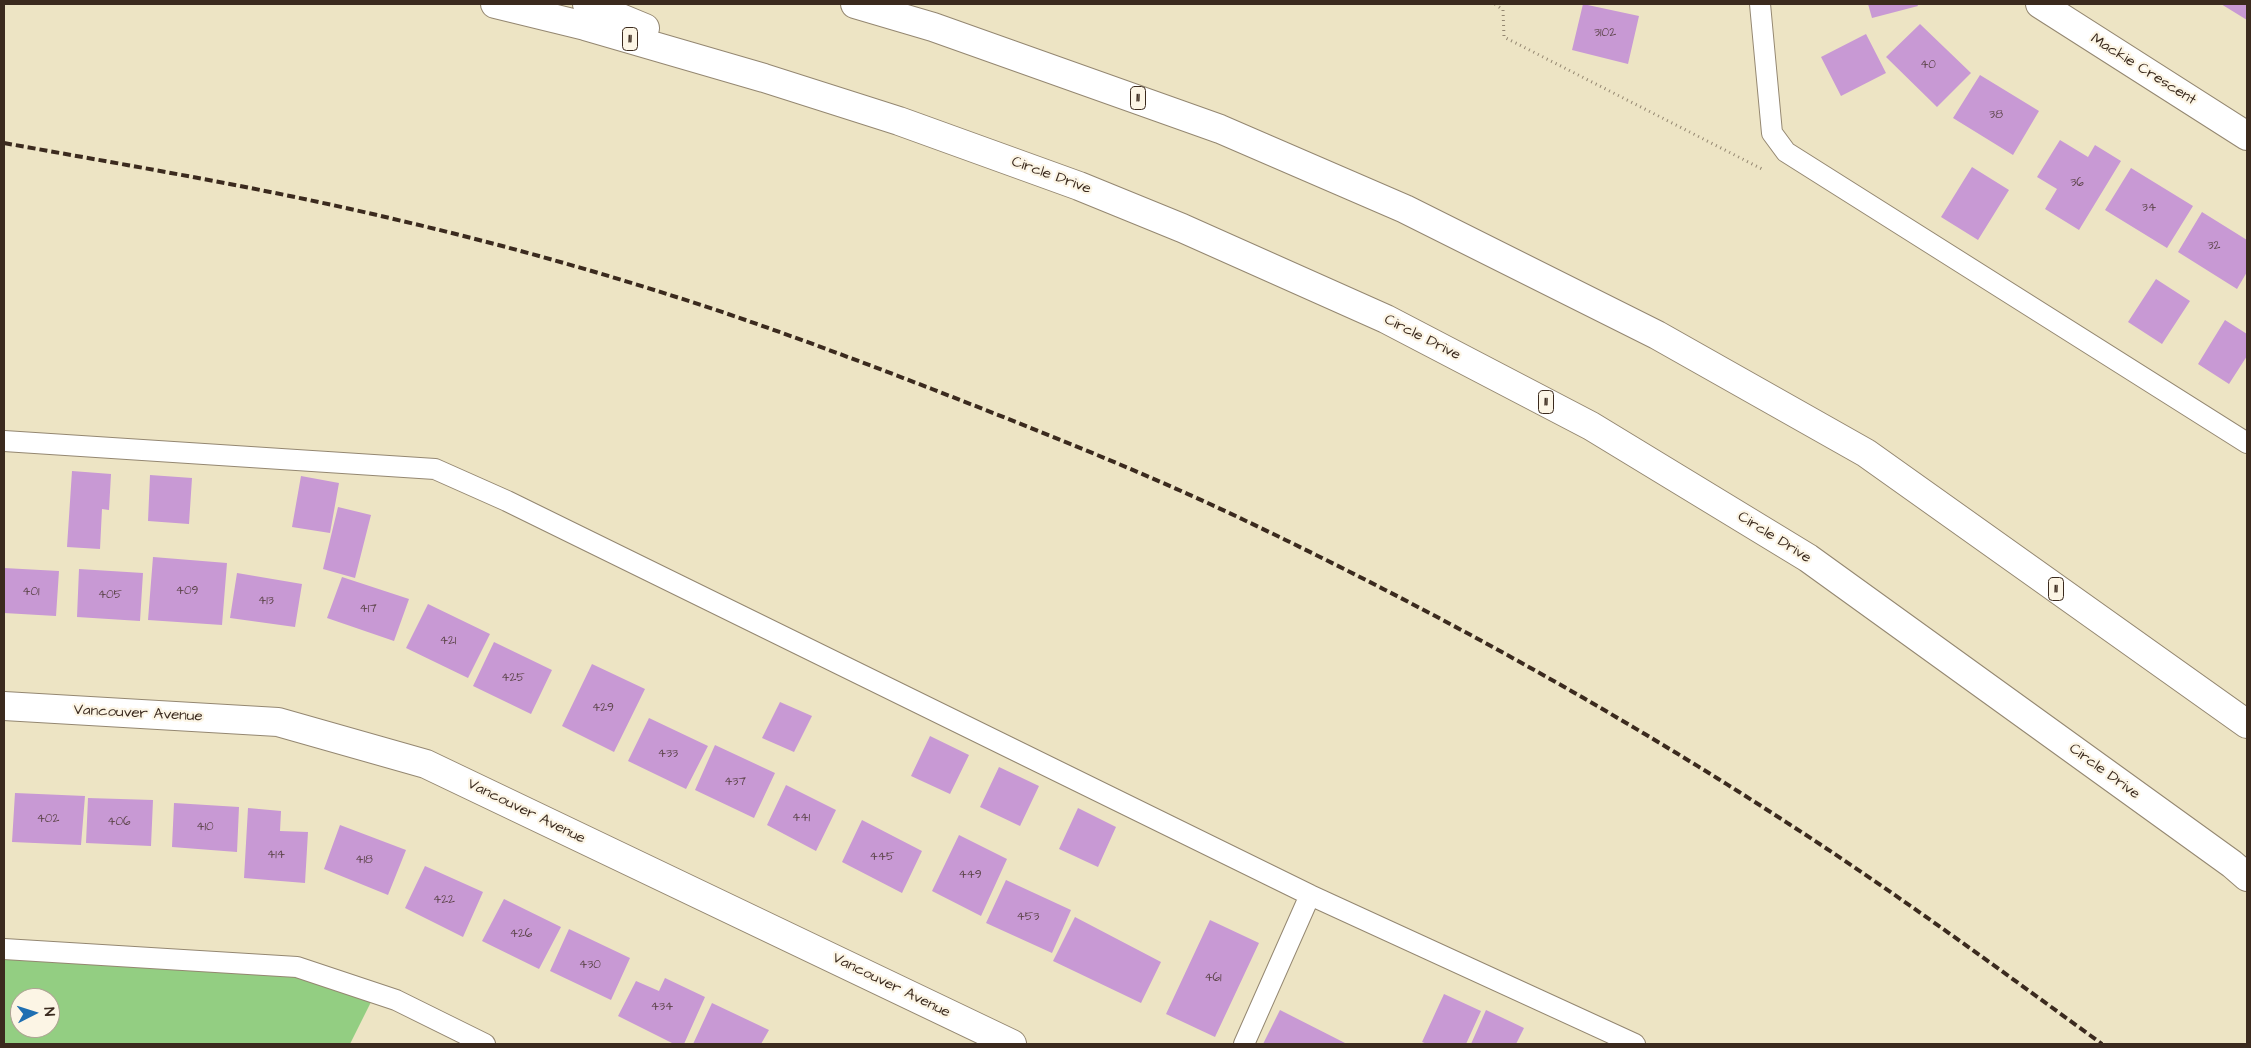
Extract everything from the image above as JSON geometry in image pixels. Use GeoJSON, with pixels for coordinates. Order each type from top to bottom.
{"type":"FeatureCollection","features":[{"type":"Feature","properties":{"kind":"main road","name":"Circle Drive"},"geometry":{"type":"LineString","coordinates":[[495,4],[585,26],[764,78],[926,131],[1079,186],[1182,228],[1386,319],[1591,426],[1808,558],[2232,864],[2247,877]]}},
{"type":"Feature","properties":{"kind":"main road"},"geometry":{"type":"LineString","coordinates":[[587,4],[764,78]]}},
{"type":"Feature","properties":{"kind":"main road","name":"Mackie Crescent"},"geometry":{"type":"LineString","coordinates":[[2040,4],[2247,136]]}},
{"type":"Feature","properties":{"kind":"main road","name":"11"},"geometry":{"type":"LineString","coordinates":[[859,5],[933,27],[1220,129],[1405,208],[1657,335],[1866,453],[2247,724]]}},
{"type":"Feature","properties":{"kind":"main road","name":"Vancouver Avenue"},"geometry":{"type":"LineString","coordinates":[[4,706],[278,722],[426,764],[1012,1044]]}},
{"type":"Feature","properties":{"kind":"lane"},"geometry":{"type":"LineString","coordinates":[[1760,4],[1772,133],[1786,152],[2247,443]]}},
{"type":"Feature","properties":{"kind":"lane"},"geometry":{"type":"LineString","coordinates":[[4,441],[435,470],[507,501],[1310,895],[1635,1044]]}},
{"type":"Feature","properties":{"kind":"lane"},"geometry":{"type":"LineString","coordinates":[[1244,1044],[1310,895]]}},
{"type":"Feature","properties":{"kind":"lane"},"geometry":{"type":"LineString","coordinates":[[4,949],[297,967],[396,1000],[485,1044]]}},
{"type":"Feature","properties":{"kind":"path"},"geometry":{"type":"LineString","coordinates":[[1495,4],[1503,10]]}},
{"type":"Feature","properties":{"kind":"green space"},"geometry":{"type":"Polygon","coordinates":[[[4,959],[276,968],[371,1002],[350,1044],[4,1044],[4,959]]]}},
{"type":"Feature","properties":{"kind":"building"},"geometry":{"type":"Polygon","coordinates":[[[1583,4],[1639,16],[1628,64],[1572,50],[1583,4]]]}},
{"type":"Feature","properties":{"kind":"building"},"geometry":{"type":"Polygon","coordinates":[[[1868,4],[1917,4],[1918,6],[1872,18],[1868,4]]]}},
{"type":"Feature","properties":{"kind":"building"},"geometry":{"type":"Polygon","coordinates":[[[2221,4],[2247,4],[2247,20],[2221,4]]]}},
{"type":"Feature","properties":{"kind":"building"},"geometry":{"type":"Polygon","coordinates":[[[1920,24],[1971,73],[1937,107],[1886,57],[1920,24]]]}},
{"type":"Feature","properties":{"kind":"building"},"geometry":{"type":"Polygon","coordinates":[[[1866,34],[1886,73],[1841,96],[1821,57],[1866,34]]]}},
{"type":"Feature","properties":{"kind":"building"},"geometry":{"type":"Polygon","coordinates":[[[1980,75],[2039,111],[2013,155],[1953,118],[1980,75]]]}},
{"type":"Feature","properties":{"kind":"building"},"geometry":{"type":"Polygon","coordinates":[[[2060,140],[2088,157],[2095,145],[2121,161],[2079,230],[2045,209],[2057,189],[2037,177],[2060,140]]]}},
{"type":"Feature","properties":{"kind":"building"},"geometry":{"type":"Polygon","coordinates":[[[1972,167],[2009,190],[1978,240],[1941,217],[1972,167]]]}},
{"type":"Feature","properties":{"kind":"building"},"geometry":{"type":"Polygon","coordinates":[[[2131,168],[2193,206],[2167,248],[2105,210],[2131,168]]]}},
{"type":"Feature","properties":{"kind":"building"},"geometry":{"type":"Polygon","coordinates":[[[2202,212],[2247,240],[2247,272],[2237,289],[2178,252],[2202,212]]]}},
{"type":"Feature","properties":{"kind":"building"},"geometry":{"type":"Polygon","coordinates":[[[2156,279],[2190,301],[2162,344],[2128,322],[2156,279]]]}},
{"type":"Feature","properties":{"kind":"building"},"geometry":{"type":"Polygon","coordinates":[[[2225,320],[2247,334],[2247,356],[2229,384],[2198,364],[2225,320]]]}},
{"type":"Feature","properties":{"kind":"building"},"geometry":{"type":"Polygon","coordinates":[[[72,471],[111,474],[109,510],[102,509],[100,549],[67,547],[72,471]]]}},
{"type":"Feature","properties":{"kind":"building"},"geometry":{"type":"Polygon","coordinates":[[[150,475],[192,478],[189,524],[148,521],[150,475]]]}},
{"type":"Feature","properties":{"kind":"building"},"geometry":{"type":"Polygon","coordinates":[[[301,476],[339,483],[330,533],[292,527],[301,476]]]}},
{"type":"Feature","properties":{"kind":"building"},"geometry":{"type":"Polygon","coordinates":[[[338,507],[371,515],[355,578],[323,569],[338,507]]]}},
{"type":"Feature","properties":{"kind":"building"},"geometry":{"type":"Polygon","coordinates":[[[153,557],[227,563],[222,625],[148,620],[153,557]]]}},
{"type":"Feature","properties":{"kind":"building"},"geometry":{"type":"Polygon","coordinates":[[[4,568],[59,571],[56,616],[4,613],[4,568]]]}},
{"type":"Feature","properties":{"kind":"building"},"geometry":{"type":"Polygon","coordinates":[[[79,569],[143,573],[140,621],[77,617],[79,569]]]}},
{"type":"Feature","properties":{"kind":"building"},"geometry":{"type":"Polygon","coordinates":[[[237,573],[302,584],[295,627],[230,618],[237,573]]]}},
{"type":"Feature","properties":{"kind":"building"},"geometry":{"type":"Polygon","coordinates":[[[342,577],[409,599],[394,641],[327,618],[342,577]]]}},
{"type":"Feature","properties":{"kind":"building"},"geometry":{"type":"Polygon","coordinates":[[[428,604],[490,634],[468,678],[406,648],[428,604]]]}},
{"type":"Feature","properties":{"kind":"building"},"geometry":{"type":"Polygon","coordinates":[[[494,642],[552,670],[531,714],[473,686],[494,642]]]}},
{"type":"Feature","properties":{"kind":"building"},"geometry":{"type":"Polygon","coordinates":[[[592,664],[645,689],[614,752],[562,726],[592,664]]]}},
{"type":"Feature","properties":{"kind":"building"},"geometry":{"type":"Polygon","coordinates":[[[780,702],[812,716],[794,752],[762,738],[780,702]]]}},
{"type":"Feature","properties":{"kind":"building"},"geometry":{"type":"Polygon","coordinates":[[[649,718],[708,746],[686,789],[628,761],[649,718]]]}},
{"type":"Feature","properties":{"kind":"building"},"geometry":{"type":"Polygon","coordinates":[[[930,736],[969,755],[950,794],[911,776],[930,736]]]}},
{"type":"Feature","properties":{"kind":"building"},"geometry":{"type":"Polygon","coordinates":[[[715,745],[775,773],[754,818],[695,790],[715,745]]]}},
{"type":"Feature","properties":{"kind":"building"},"geometry":{"type":"Polygon","coordinates":[[[999,767],[1039,786],[1020,826],[980,807],[999,767]]]}},
{"type":"Feature","properties":{"kind":"building"},"geometry":{"type":"Polygon","coordinates":[[[786,785],[836,810],[816,851],[767,825],[786,785]]]}},
{"type":"Feature","properties":{"kind":"building"},"geometry":{"type":"Polygon","coordinates":[[[15,793],[85,796],[81,845],[12,842],[15,793]]]}},
{"type":"Feature","properties":{"kind":"building"},"geometry":{"type":"Polygon","coordinates":[[[88,798],[153,800],[151,846],[86,843],[88,798]]]}},
{"type":"Feature","properties":{"kind":"building"},"geometry":{"type":"Polygon","coordinates":[[[174,803],[239,807],[237,852],[172,847],[174,803]]]}},
{"type":"Feature","properties":{"kind":"building"},"geometry":{"type":"Polygon","coordinates":[[[248,808],[281,811],[280,831],[308,832],[305,883],[244,878],[248,808]]]}},
{"type":"Feature","properties":{"kind":"building"},"geometry":{"type":"Polygon","coordinates":[[[1078,808],[1116,827],[1098,867],[1059,849],[1078,808]]]}},
{"type":"Feature","properties":{"kind":"building"},"geometry":{"type":"Polygon","coordinates":[[[862,820],[922,851],[902,893],[842,862],[862,820]]]}},
{"type":"Feature","properties":{"kind":"building"},"geometry":{"type":"Polygon","coordinates":[[[340,825],[406,850],[388,895],[324,869],[340,825]]]}},
{"type":"Feature","properties":{"kind":"building"},"geometry":{"type":"Polygon","coordinates":[[[959,835],[1007,859],[981,916],[932,891],[959,835]]]}},
{"type":"Feature","properties":{"kind":"building"},"geometry":{"type":"Polygon","coordinates":[[[425,866],[483,892],[463,937],[405,908],[425,866]]]}},
{"type":"Feature","properties":{"kind":"building"},"geometry":{"type":"Polygon","coordinates":[[[1006,880],[1071,910],[1052,953],[986,923],[1006,880]]]}},
{"type":"Feature","properties":{"kind":"building"},"geometry":{"type":"Polygon","coordinates":[[[504,899],[561,927],[539,969],[482,941],[504,899]]]}},
{"type":"Feature","properties":{"kind":"building"},"geometry":{"type":"Polygon","coordinates":[[[1075,917],[1161,962],[1141,1003],[1053,961],[1075,917]]]}},
{"type":"Feature","properties":{"kind":"building"},"geometry":{"type":"Polygon","coordinates":[[[1210,920],[1259,943],[1215,1037],[1166,1014],[1210,920]]]}},
{"type":"Feature","properties":{"kind":"building"},"geometry":{"type":"Polygon","coordinates":[[[569,929],[630,958],[611,1000],[550,971],[569,929]]]}},
{"type":"Feature","properties":{"kind":"building"},"geometry":{"type":"Polygon","coordinates":[[[665,978],[705,997],[684,1044],[674,1044],[618,1016],[636,981],[659,991],[665,978]]]}},
{"type":"Feature","properties":{"kind":"building"},"geometry":{"type":"Polygon","coordinates":[[[1444,994],[1481,1011],[1466,1044],[1427,1044],[1422,1042],[1444,994]]]}},
{"type":"Feature","properties":{"kind":"building"},"geometry":{"type":"Polygon","coordinates":[[[712,1003],[769,1030],[761,1044],[693,1044],[712,1003]]]}},
{"type":"Feature","properties":{"kind":"building"},"geometry":{"type":"Polygon","coordinates":[[[1280,1010],[1347,1044],[1263,1044],[1280,1010]]]}},
{"type":"Feature","properties":{"kind":"building"},"geometry":{"type":"Polygon","coordinates":[[[1486,1010],[1524,1028],[1516,1044],[1471,1044],[1486,1010]]]}},
{"type":"Feature","properties":{"kind":"railway"},"geometry":{"type":"LineString","coordinates":[[4,143],[203,179],[352,209],[503,246],[570,265],[703,306],[802,340],[1050,435],[1204,501],[1313,553],[1452,625],[1521,662],[1656,741],[1789,824],[1869,877],[2102,1044]]}}]}
